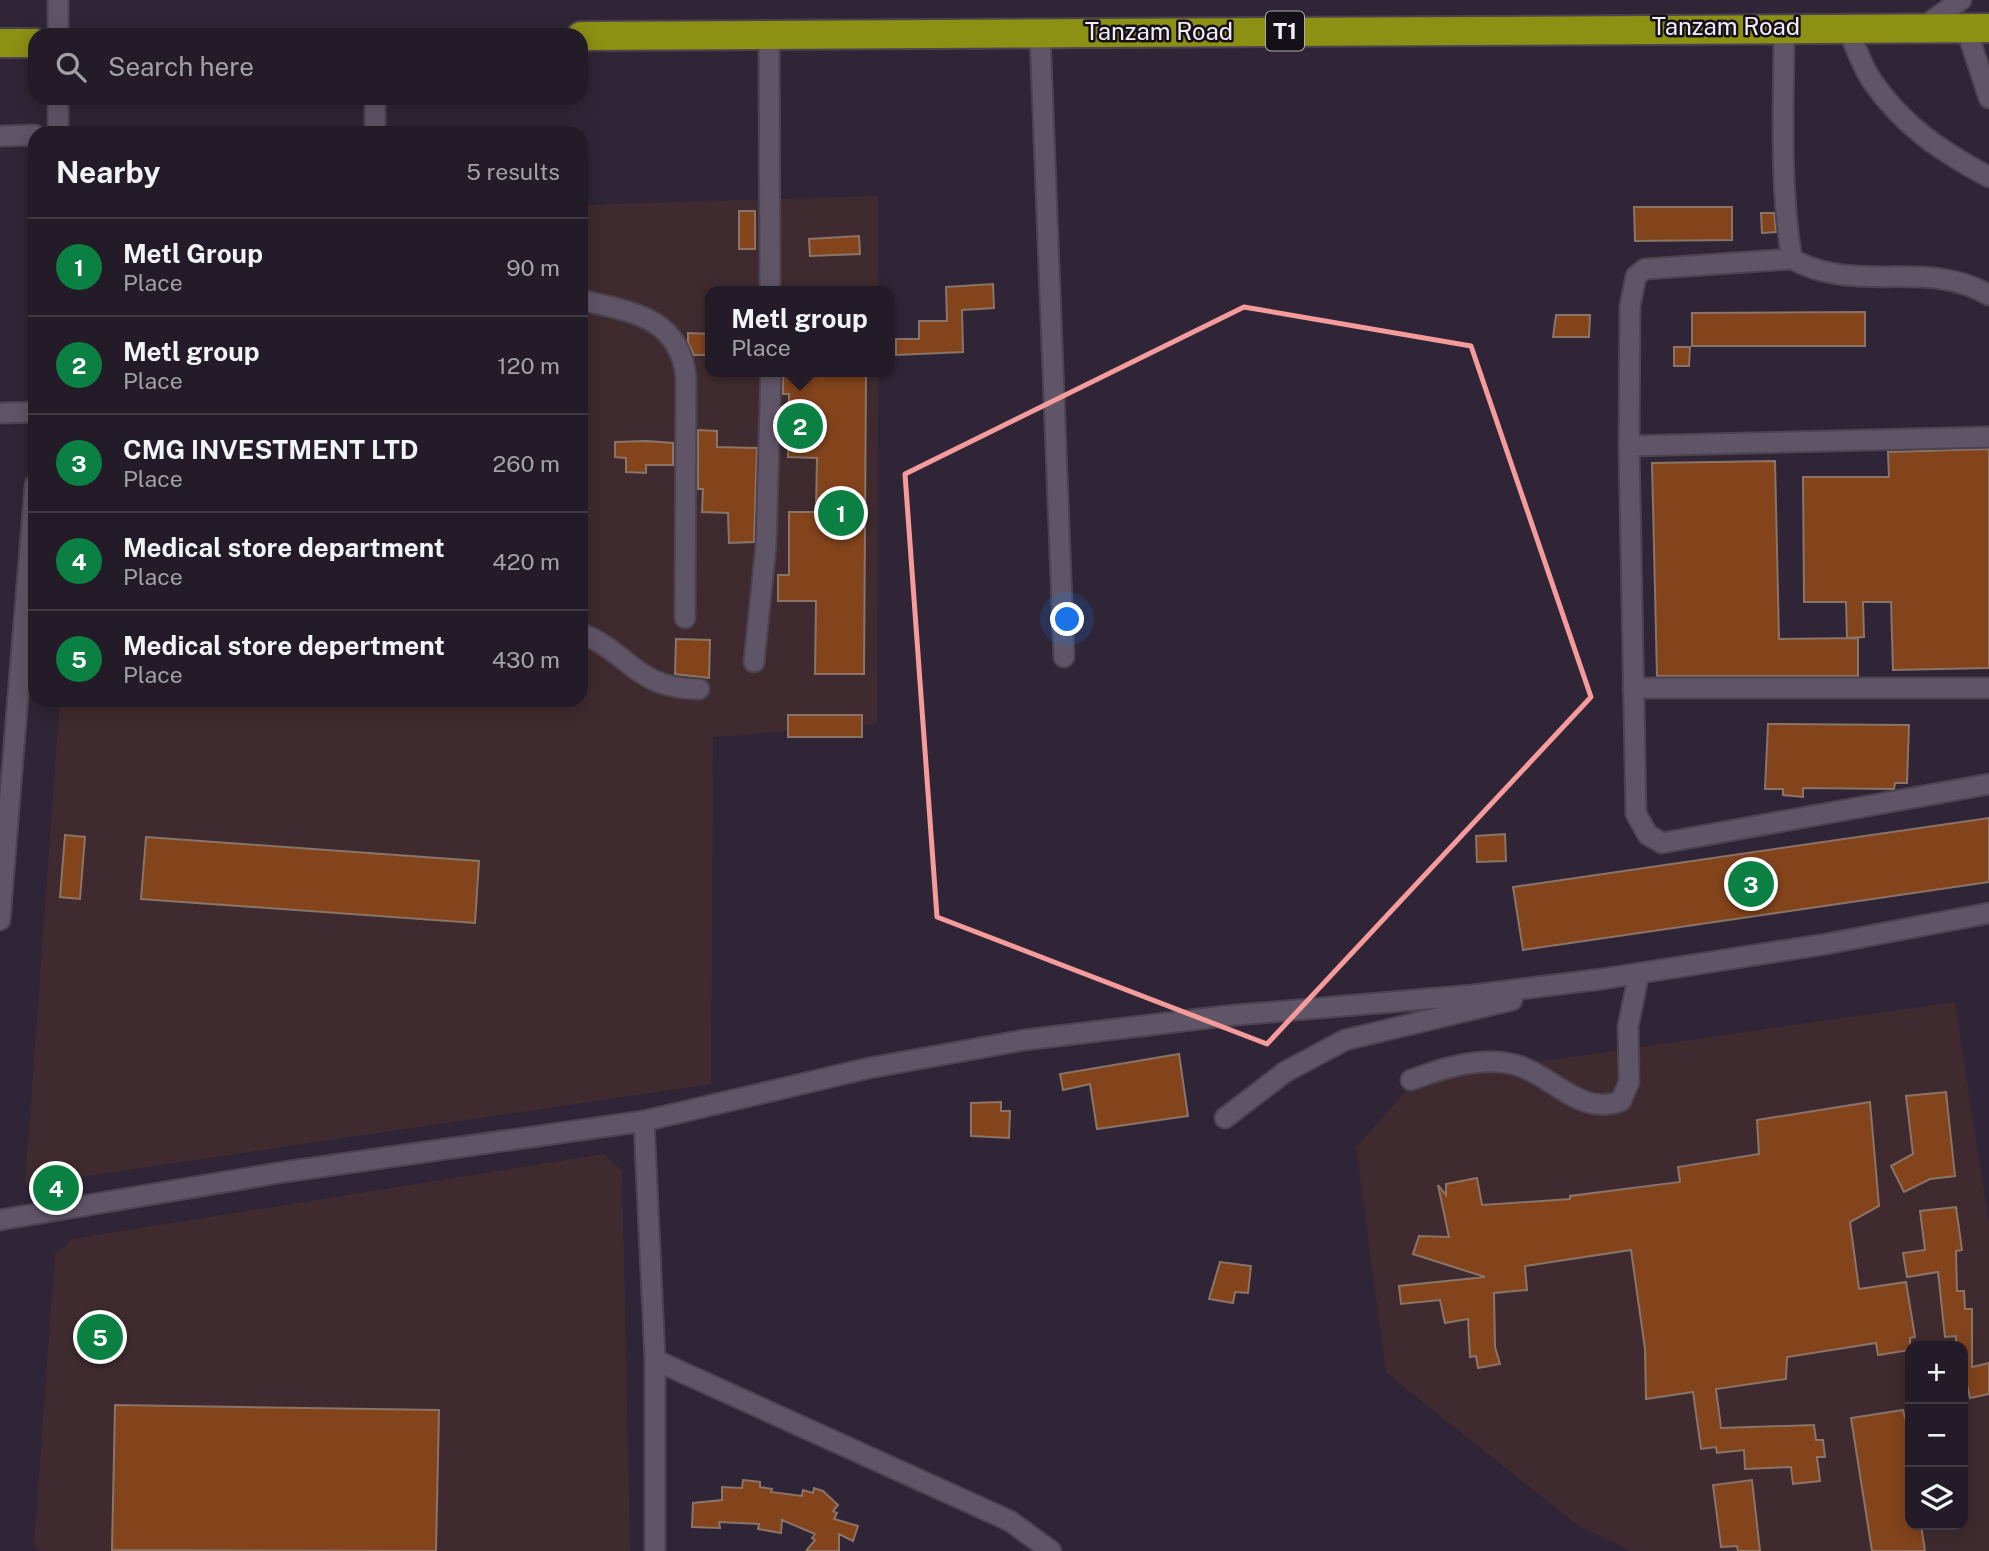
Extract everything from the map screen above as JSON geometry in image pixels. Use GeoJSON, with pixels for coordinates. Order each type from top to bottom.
{"type":"FeatureCollection","features":[{"type":"Feature","properties":{"kind":"highway","name":"Tanzam Road"},"geometry":{"type":"LineString","coordinates":[[588,36],[1784,27],[1978,28]]}},
{"type":"Feature","properties":{"kind":"highway"},"geometry":{"type":"LineString","coordinates":[[0,43],[28,43]]}},
{"type":"Feature","properties":{"kind":"street"},"geometry":{"type":"LineString","coordinates":[[58,0],[58,28]]}},
{"type":"Feature","properties":{"kind":"street"},"geometry":{"type":"LineString","coordinates":[[1923,27],[1961,0]]}},
{"type":"Feature","properties":{"kind":"street"},"geometry":{"type":"LineString","coordinates":[[1784,27],[1784,127],[1788,233],[1792,259]]}},
{"type":"Feature","properties":{"kind":"street"},"geometry":{"type":"LineString","coordinates":[[1847,27],[1870,79],[1915,132],[1952,158],[1989,177]]}},
{"type":"Feature","properties":{"kind":"street"},"geometry":{"type":"LineString","coordinates":[[1978,28],[1989,98]]}},
{"type":"Feature","properties":{"kind":"street"},"geometry":{"type":"LineString","coordinates":[[769,33],[770,286]]}},
{"type":"Feature","properties":{"kind":"street"},"geometry":{"type":"LineString","coordinates":[[1040,33],[1064,657]]}},
{"type":"Feature","properties":{"kind":"street"},"geometry":{"type":"LineString","coordinates":[[58,105],[58,126]]}},
{"type":"Feature","properties":{"kind":"street"},"geometry":{"type":"LineString","coordinates":[[375,105],[375,126]]}},
{"type":"Feature","properties":{"kind":"street"},"geometry":{"type":"LineString","coordinates":[[0,136],[28,135]]}},
{"type":"Feature","properties":{"kind":"street"},"geometry":{"type":"LineString","coordinates":[[1989,295],[1968,283],[1938,276],[1834,276],[1811,270],[1792,259],[1646,269],[1636,276],[1630,306],[1629,446],[1636,814],[1648,835],[1662,843],[1989,784]]}},
{"type":"Feature","properties":{"kind":"street"},"geometry":{"type":"LineString","coordinates":[[588,302],[654,321],[674,340],[682,353],[686,377],[685,618]]}},
{"type":"Feature","properties":{"kind":"street"},"geometry":{"type":"LineString","coordinates":[[754,662],[766,545],[771,377]]}},
{"type":"Feature","properties":{"kind":"street"},"geometry":{"type":"LineString","coordinates":[[0,413],[28,412]]}},
{"type":"Feature","properties":{"kind":"street"},"geometry":{"type":"LineString","coordinates":[[1629,446],[1989,437]]}},
{"type":"Feature","properties":{"kind":"street"},"geometry":{"type":"LineString","coordinates":[[0,920],[6,759],[28,551]]}},
{"type":"Feature","properties":{"kind":"street"},"geometry":{"type":"LineString","coordinates":[[588,637],[597,640],[647,679],[672,689],[699,689]]}},
{"type":"Feature","properties":{"kind":"street"},"geometry":{"type":"LineString","coordinates":[[1633,688],[1989,688]]}},
{"type":"Feature","properties":{"kind":"street"},"geometry":{"type":"LineString","coordinates":[[0,1220],[284,1172],[643,1121],[869,1068],[1024,1040],[1212,1017],[1396,1003],[1549,986],[1826,944],[1989,913]]}},
{"type":"Feature","properties":{"kind":"street"},"geometry":{"type":"LineString","coordinates":[[1410,1080],[1451,1067],[1508,1063],[1534,1071],[1591,1105],[1608,1106],[1621,1101],[1629,1082],[1628,1026],[1639,973]]}},
{"type":"Feature","properties":{"kind":"street"},"geometry":{"type":"LineString","coordinates":[[1225,1118],[1285,1072],[1345,1040],[1492,1006],[1549,986]]}},
{"type":"Feature","properties":{"kind":"street"},"geometry":{"type":"LineString","coordinates":[[643,1121],[654,1360],[655,1551]]}},
{"type":"Feature","properties":{"kind":"street"},"geometry":{"type":"LineString","coordinates":[[654,1360],[1010,1521],[1051,1551]]}},
{"type":"Feature","properties":{"kind":"highlighted area"},"geometry":{"type":"Polygon","coordinates":[[[1244,307],[1471,346],[1591,697],[1267,1044],[937,917],[905,474],[1244,307]]]}},
{"type":"Feature","properties":{"kind":"shaded area"},"geometry":{"type":"Polygon","coordinates":[[[878,196],[878,286],[705,286],[705,377],[878,377],[877,724],[713,737],[711,1084],[25,1185],[59,707],[588,707],[588,205],[878,196]]]}},
{"type":"Feature","properties":{"kind":"shaded area"},"geometry":{"type":"Polygon","coordinates":[[[1955,1002],[1989,1224],[1989,1551],[1631,1551],[1579,1526],[1386,1373],[1356,1147],[1417,1079],[1955,1002]]]}},
{"type":"Feature","properties":{"kind":"shaded area"},"geometry":{"type":"Polygon","coordinates":[[[604,1154],[622,1171],[630,1551],[40,1551],[34,1547],[55,1254],[72,1239],[604,1154]]]}},
{"type":"Feature","properties":{"kind":"building"},"geometry":{"type":"Polygon","coordinates":[[[1634,207],[1732,207],[1732,240],[1635,241],[1634,207]]]}},
{"type":"Feature","properties":{"kind":"building"},"geometry":{"type":"Polygon","coordinates":[[[739,211],[755,211],[755,249],[739,249],[739,211]]]}},
{"type":"Feature","properties":{"kind":"building"},"geometry":{"type":"Polygon","coordinates":[[[1761,213],[1774,213],[1776,232],[1762,233],[1761,213]]]}},
{"type":"Feature","properties":{"kind":"building"},"geometry":{"type":"Polygon","coordinates":[[[859,236],[860,254],[810,256],[809,239],[859,236]]]}},
{"type":"Feature","properties":{"kind":"building"},"geometry":{"type":"Polygon","coordinates":[[[993,284],[994,308],[962,310],[963,352],[896,355],[896,339],[919,339],[919,321],[947,321],[946,287],[993,284]]]}},
{"type":"Feature","properties":{"kind":"building"},"geometry":{"type":"Polygon","coordinates":[[[1865,312],[1865,346],[1692,346],[1692,313],[1865,312]]]}},
{"type":"Feature","properties":{"kind":"building"},"geometry":{"type":"Polygon","coordinates":[[[1556,315],[1590,315],[1589,337],[1553,337],[1556,315]]]}},
{"type":"Feature","properties":{"kind":"building"},"geometry":{"type":"Polygon","coordinates":[[[688,333],[705,334],[705,355],[694,355],[688,342],[688,333]]]}},
{"type":"Feature","properties":{"kind":"building"},"geometry":{"type":"Polygon","coordinates":[[[1674,347],[1690,347],[1689,366],[1674,366],[1674,347]]]}},
{"type":"Feature","properties":{"kind":"building"},"geometry":{"type":"Polygon","coordinates":[[[783,377],[866,377],[864,674],[815,674],[816,601],[778,601],[778,575],[789,575],[789,512],[816,512],[817,458],[788,457],[789,394],[783,394],[783,377]]]}},
{"type":"Feature","properties":{"kind":"building"},"geometry":{"type":"Polygon","coordinates":[[[698,430],[717,431],[717,447],[757,448],[754,542],[729,543],[728,513],[702,512],[703,489],[698,489],[698,430]]]}},
{"type":"Feature","properties":{"kind":"building"},"geometry":{"type":"Polygon","coordinates":[[[615,442],[673,443],[673,465],[646,465],[646,473],[626,472],[626,458],[615,457],[615,442]]]}},
{"type":"Feature","properties":{"kind":"building"},"geometry":{"type":"Polygon","coordinates":[[[1989,449],[1989,668],[1893,670],[1891,602],[1863,602],[1864,637],[1847,638],[1846,602],[1804,602],[1803,477],[1889,477],[1888,452],[1989,449]]]}},
{"type":"Feature","properties":{"kind":"building"},"geometry":{"type":"Polygon","coordinates":[[[1775,461],[1779,639],[1858,638],[1858,676],[1657,676],[1652,463],[1775,461]]]}},
{"type":"Feature","properties":{"kind":"building"},"geometry":{"type":"Polygon","coordinates":[[[676,639],[710,640],[709,678],[675,674],[676,639]]]}},
{"type":"Feature","properties":{"kind":"building"},"geometry":{"type":"Polygon","coordinates":[[[788,715],[862,715],[862,737],[788,737],[788,715]]]}},
{"type":"Feature","properties":{"kind":"building"},"geometry":{"type":"Polygon","coordinates":[[[1768,724],[1909,725],[1907,783],[1895,783],[1894,789],[1803,788],[1803,797],[1783,795],[1783,789],[1765,789],[1768,724]]]}},
{"type":"Feature","properties":{"kind":"building"},"geometry":{"type":"Polygon","coordinates":[[[1989,818],[1989,882],[1523,950],[1513,887],[1989,818]]]}},
{"type":"Feature","properties":{"kind":"building"},"geometry":{"type":"Polygon","coordinates":[[[1505,834],[1506,861],[1477,862],[1476,836],[1505,834]]]}},
{"type":"Feature","properties":{"kind":"building"},"geometry":{"type":"Polygon","coordinates":[[[65,835],[85,837],[80,899],[60,897],[65,835]]]}},
{"type":"Feature","properties":{"kind":"building"},"geometry":{"type":"Polygon","coordinates":[[[146,837],[479,861],[475,923],[141,899],[146,837]]]}},
{"type":"Feature","properties":{"kind":"building"},"geometry":{"type":"Polygon","coordinates":[[[1179,1054],[1188,1116],[1097,1129],[1090,1084],[1063,1090],[1060,1074],[1179,1054]]]}},
{"type":"Feature","properties":{"kind":"building"},"geometry":{"type":"Polygon","coordinates":[[[1946,1092],[1955,1176],[1930,1179],[1904,1192],[1891,1166],[1913,1154],[1906,1096],[1946,1092]]]}},
{"type":"Feature","properties":{"kind":"building"},"geometry":{"type":"Polygon","coordinates":[[[1001,1102],[1001,1111],[1010,1111],[1009,1138],[971,1136],[971,1103],[1001,1102]]]}},
{"type":"Feature","properties":{"kind":"building"},"geometry":{"type":"Polygon","coordinates":[[[1870,1102],[1879,1206],[1850,1222],[1859,1289],[1906,1282],[1915,1337],[1905,1341],[1905,1351],[1878,1355],[1876,1343],[1787,1357],[1786,1379],[1716,1389],[1721,1428],[1814,1425],[1816,1440],[1823,1440],[1825,1457],[1817,1457],[1820,1481],[1793,1484],[1791,1467],[1745,1469],[1744,1450],[1717,1453],[1716,1447],[1701,1449],[1693,1392],[1646,1399],[1645,1349],[1631,1250],[1525,1266],[1527,1290],[1494,1293],[1495,1347],[1500,1364],[1478,1368],[1476,1356],[1470,1357],[1468,1319],[1445,1323],[1440,1300],[1401,1304],[1399,1286],[1485,1277],[1413,1254],[1419,1236],[1449,1237],[1438,1185],[1446,1195],[1446,1184],[1477,1178],[1482,1205],[1570,1199],[1570,1196],[1680,1182],[1678,1167],[1759,1154],[1757,1120],[1870,1102]]]}},
{"type":"Feature","properties":{"kind":"building"},"geometry":{"type":"Polygon","coordinates":[[[1956,1207],[1962,1250],[1956,1251],[1957,1291],[1964,1291],[1965,1309],[1972,1309],[1972,1367],[1989,1363],[1989,1394],[1970,1398],[1968,1341],[1956,1341],[1956,1336],[1945,1337],[1938,1272],[1907,1277],[1903,1253],[1925,1250],[1920,1211],[1956,1207]]]}},
{"type":"Feature","properties":{"kind":"building"},"geometry":{"type":"Polygon","coordinates":[[[1220,1262],[1251,1266],[1248,1293],[1235,1292],[1233,1303],[1209,1299],[1220,1262]]]}},
{"type":"Feature","properties":{"kind":"building"},"geometry":{"type":"Polygon","coordinates":[[[107,1326],[109,1347],[94,1348],[92,1328],[107,1326]]]}},
{"type":"Feature","properties":{"kind":"building"},"geometry":{"type":"Polygon","coordinates":[[[115,1405],[439,1410],[436,1551],[112,1550],[115,1405]]]}},
{"type":"Feature","properties":{"kind":"building"},"geometry":{"type":"Polygon","coordinates":[[[1903,1410],[1905,1530],[1922,1530],[1925,1551],[1872,1551],[1851,1418],[1903,1410]]]}},
{"type":"Feature","properties":{"kind":"building"},"geometry":{"type":"Polygon","coordinates":[[[743,1480],[760,1482],[760,1487],[772,1489],[771,1492],[802,1496],[803,1490],[813,1493],[814,1488],[823,1491],[838,1505],[833,1511],[837,1513],[834,1519],[858,1526],[853,1541],[839,1534],[839,1551],[806,1551],[815,1540],[812,1538],[815,1534],[782,1520],[781,1533],[758,1529],[759,1524],[719,1522],[720,1528],[692,1527],[693,1503],[722,1500],[722,1487],[742,1488],[743,1480]]]}},
{"type":"Feature","properties":{"kind":"building"},"geometry":{"type":"Polygon","coordinates":[[[1752,1480],[1760,1551],[1738,1551],[1737,1546],[1721,1547],[1713,1485],[1752,1480]]]}},
{"type":"Feature","properties":{"kind":"place","name":"Metl group"},"geometry":{"type":"Point","coordinates":[800,426]}},
{"type":"Feature","properties":{"kind":"place","name":"Metl Group"},"geometry":{"type":"Point","coordinates":[841,513]}},
{"type":"Feature","properties":{"kind":"place","name":"CMG INVESTMENT LTD"},"geometry":{"type":"Point","coordinates":[1751,884]}},
{"type":"Feature","properties":{"kind":"place","name":"Medical store department"},"geometry":{"type":"Point","coordinates":[56,1188]}},
{"type":"Feature","properties":{"kind":"place","name":"Medical store depertment"},"geometry":{"type":"Point","coordinates":[100,1337]}}]}
